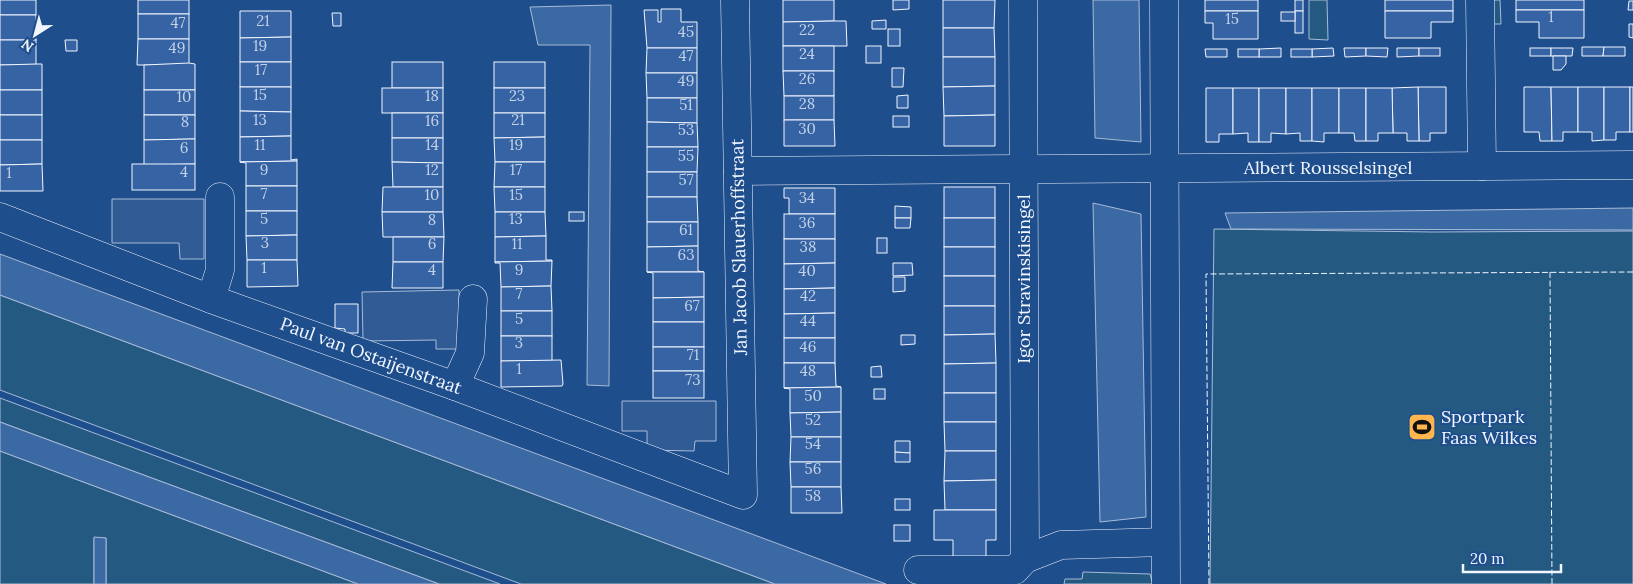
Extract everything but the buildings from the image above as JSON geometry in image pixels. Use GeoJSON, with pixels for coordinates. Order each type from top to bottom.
{"type":"FeatureCollection","features":[{"type":"Feature","properties":{"kind":"street","name":"Jan Jacob Slauerhoffstraat"},"geometry":{"type":"LineString","coordinates":[[735,0],[743,494]]}},
{"type":"Feature","properties":{"kind":"street","name":"Igor Stravinskisingel"},"geometry":{"type":"LineString","coordinates":[[1023,0],[1025,558]]}},
{"type":"Feature","properties":{"kind":"street"},"geometry":{"type":"LineString","coordinates":[[1164,0],[1166,584]]}},
{"type":"Feature","properties":{"kind":"street"},"geometry":{"type":"LineString","coordinates":[[1480,0],[1482,166]]}},
{"type":"Feature","properties":{"kind":"street","name":"Albert Rousselsingel"},"geometry":{"type":"LineString","coordinates":[[738,171],[1633,166]]}},
{"type":"Feature","properties":{"kind":"street"},"geometry":{"type":"LineString","coordinates":[[211,299],[220,270],[220,197]]}},
{"type":"Feature","properties":{"kind":"street","name":"Paul van Ostaijenstraat"},"geometry":{"type":"LineString","coordinates":[[0,217],[211,299],[455,386],[743,494]]}},
{"type":"Feature","properties":{"kind":"street"},"geometry":{"type":"LineString","coordinates":[[455,386],[470,353],[473,299]]}},
{"type":"Feature","properties":{"kind":"street"},"geometry":{"type":"LineString","coordinates":[[918,570],[1015,570],[1025,558],[1061,545],[1165,542]]}},
{"type":"Feature","properties":{"kind":"shaded area"},"geometry":{"type":"Polygon","coordinates":[[[1093,0],[1139,0],[1141,142],[1095,138],[1093,0]]]}},
{"type":"Feature","properties":{"kind":"shaded area"},"geometry":{"type":"Polygon","coordinates":[[[1309,0],[1327,0],[1328,40],[1309,39],[1309,0]]]}},
{"type":"Feature","properties":{"kind":"shaded area"},"geometry":{"type":"Polygon","coordinates":[[[1468,0],[1500,0],[1501,24],[1469,24],[1468,0]]]}},
{"type":"Feature","properties":{"kind":"shaded area"},"geometry":{"type":"Polygon","coordinates":[[[611,5],[609,386],[587,385],[590,45],[538,45],[530,7],[611,5]]]}},
{"type":"Feature","properties":{"kind":"shaded area"},"geometry":{"type":"Polygon","coordinates":[[[112,199],[204,199],[204,259],[180,259],[179,243],[112,243],[112,199]]]}},
{"type":"Feature","properties":{"kind":"shaded area"},"geometry":{"type":"Polygon","coordinates":[[[1093,203],[1141,214],[1146,517],[1100,522],[1093,203]]]}},
{"type":"Feature","properties":{"kind":"shaded area"},"geometry":{"type":"Polygon","coordinates":[[[1633,208],[1633,230],[1231,229],[1225,213],[1633,208]]]}},
{"type":"Feature","properties":{"kind":"shaded area","name":"Sportpark Faas Wilkes"},"geometry":{"type":"Polygon","coordinates":[[[1214,229],[1433,232],[1633,231],[1633,584],[1210,584],[1214,229]]]}},
{"type":"Feature","properties":{"kind":"shaded area"},"geometry":{"type":"Polygon","coordinates":[[[0,254],[886,584],[775,584],[0,295],[0,254]]]}},
{"type":"Feature","properties":{"kind":"shaded area"},"geometry":{"type":"Polygon","coordinates":[[[459,290],[460,349],[436,349],[436,340],[363,341],[362,292],[459,290]]]}},
{"type":"Feature","properties":{"kind":"shaded area"},"geometry":{"type":"Polygon","coordinates":[[[0,295],[775,584],[521,584],[0,390],[0,295]]]}},
{"type":"Feature","properties":{"kind":"shaded area"},"geometry":{"type":"Polygon","coordinates":[[[0,398],[500,584],[439,584],[0,422],[0,398]]]}},
{"type":"Feature","properties":{"kind":"shaded area"},"geometry":{"type":"Polygon","coordinates":[[[622,401],[716,401],[716,441],[695,441],[694,451],[647,450],[647,431],[622,431],[622,401]]]}},
{"type":"Feature","properties":{"kind":"shaded area"},"geometry":{"type":"Polygon","coordinates":[[[0,422],[439,584],[358,584],[0,451],[0,422]]]}},
{"type":"Feature","properties":{"kind":"shaded area"},"geometry":{"type":"Polygon","coordinates":[[[0,451],[358,584],[106,584],[106,538],[94,538],[94,584],[0,584],[0,451]]]}},
{"type":"Feature","properties":{"kind":"shaded area"},"geometry":{"type":"Polygon","coordinates":[[[94,537],[106,538],[106,584],[94,584],[94,537]]]}},
{"type":"Feature","properties":{"kind":"shaded area"},"geometry":{"type":"Polygon","coordinates":[[[1083,572],[1150,574],[1153,584],[1064,584],[1065,579],[1082,579],[1083,572]]]}},
{"type":"Feature","properties":{"kind":"fence"},"geometry":{"type":"LineString","coordinates":[[1550,272],[1552,584]]}},
{"type":"Feature","properties":{"kind":"fence"},"geometry":{"type":"LineString","coordinates":[[1209,584],[1206,274],[1633,272]]}},
{"type":"Feature","properties":{"kind":"place","name":"Sportpark Faas Wilkes"},"geometry":{"type":"Point","coordinates":[1422,427]}}]}
